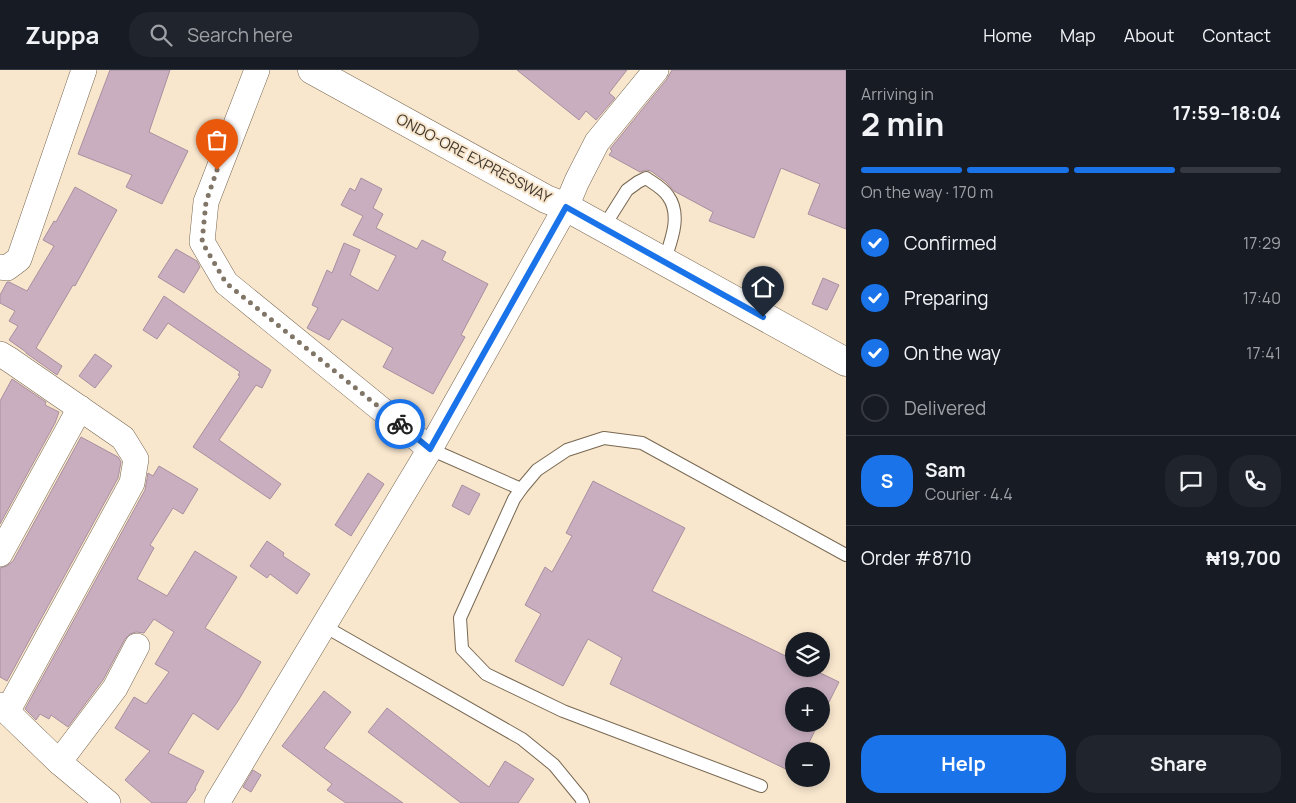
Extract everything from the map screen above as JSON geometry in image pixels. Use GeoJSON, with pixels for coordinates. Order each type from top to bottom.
{"type":"FeatureCollection","features":[{"type":"Feature","properties":{"kind":"main road","name":"ONDO-ORE EXPRESSWAY"},"geometry":{"type":"LineString","coordinates":[[312,70],[345,78],[546,198],[566,207],[846,362]]}},
{"type":"Feature","properties":{"kind":"street"},"geometry":{"type":"LineString","coordinates":[[0,267],[7,268],[19,259],[84,70]]}},
{"type":"Feature","properties":{"kind":"street"},"geometry":{"type":"LineString","coordinates":[[257,70],[206,202],[202,242],[226,283],[430,449]]}},
{"type":"Feature","properties":{"kind":"street"},"geometry":{"type":"LineString","coordinates":[[218,803],[430,449],[566,207],[597,142],[656,70]]}},
{"type":"Feature","properties":{"kind":"street"},"geometry":{"type":"LineString","coordinates":[[4,364],[80,408],[123,438],[136,459],[132,483],[4,709],[59,762],[108,803]]}},
{"type":"Feature","properties":{"kind":"street"},"geometry":{"type":"LineString","coordinates":[[0,554],[80,408]]}},
{"type":"Feature","properties":{"kind":"street"},"geometry":{"type":"LineString","coordinates":[[59,762],[115,688],[137,646]]}},
{"type":"Feature","properties":{"kind":"lane"},"geometry":{"type":"LineString","coordinates":[[603,228],[627,190],[646,178],[668,195],[673,206],[675,216],[672,237],[664,262]]}},
{"type":"Feature","properties":{"kind":"lane"},"geometry":{"type":"LineString","coordinates":[[761,786],[563,711],[486,674],[462,649],[460,618],[514,499],[521,489],[537,470],[567,450],[604,438],[642,443],[846,555]]}},
{"type":"Feature","properties":{"kind":"lane"},"geometry":{"type":"LineString","coordinates":[[430,449],[521,489]]}},
{"type":"Feature","properties":{"kind":"lane"},"geometry":{"type":"LineString","coordinates":[[324,626],[522,739],[554,765],[583,803]]}},
{"type":"Feature","properties":{"kind":"building"},"geometry":{"type":"Polygon","coordinates":[[[110,70],[170,70],[149,132],[188,151],[162,204],[126,187],[132,175],[78,154],[110,70]]]}},
{"type":"Feature","properties":{"kind":"building"},"geometry":{"type":"Polygon","coordinates":[[[517,70],[627,70],[609,93],[615,98],[596,120],[586,111],[579,120],[517,70]]]}},
{"type":"Feature","properties":{"kind":"building"},"geometry":{"type":"Polygon","coordinates":[[[672,70],[846,70],[846,229],[808,214],[820,184],[781,168],[754,238],[709,221],[713,212],[674,191],[666,182],[651,171],[640,172],[609,155],[612,151],[610,149],[667,79],[672,70]]]}},
{"type":"Feature","properties":{"kind":"building"},"geometry":{"type":"Polygon","coordinates":[[[361,178],[382,189],[373,208],[383,214],[376,228],[417,249],[422,240],[446,252],[442,260],[488,284],[461,335],[465,337],[433,394],[383,367],[393,348],[342,319],[329,340],[307,328],[318,308],[312,305],[327,270],[332,273],[344,243],[360,250],[350,275],[378,291],[396,256],[353,235],[363,216],[341,205],[350,188],[355,191],[361,178]]]}},
{"type":"Feature","properties":{"kind":"building"},"geometry":{"type":"Polygon","coordinates":[[[75,187],[117,210],[75,286],[73,285],[36,348],[62,366],[57,375],[9,340],[18,326],[9,321],[15,311],[0,303],[0,295],[7,282],[27,291],[54,246],[43,240],[54,221],[56,222],[75,187]]]}},
{"type":"Feature","properties":{"kind":"building"},"geometry":{"type":"Polygon","coordinates":[[[176,249],[197,261],[200,267],[184,293],[158,277],[176,249]]]}},
{"type":"Feature","properties":{"kind":"building"},"geometry":{"type":"Polygon","coordinates":[[[823,278],[839,285],[827,310],[812,304],[823,278]]]}},
{"type":"Feature","properties":{"kind":"building"},"geometry":{"type":"Polygon","coordinates":[[[164,296],[271,370],[262,388],[256,385],[219,440],[281,484],[270,499],[193,447],[240,376],[238,375],[240,372],[168,323],[157,339],[143,330],[164,296]]]}},
{"type":"Feature","properties":{"kind":"building"},"geometry":{"type":"Polygon","coordinates":[[[95,354],[112,366],[95,388],[79,376],[95,354]]]}},
{"type":"Feature","properties":{"kind":"building"},"geometry":{"type":"Polygon","coordinates":[[[12,379],[46,402],[45,405],[59,412],[55,423],[0,524],[0,401],[12,379]]]}},
{"type":"Feature","properties":{"kind":"building"},"geometry":{"type":"Polygon","coordinates":[[[81,437],[118,457],[121,462],[118,478],[7,681],[0,677],[0,568],[7,566],[13,561],[81,437]]]}},
{"type":"Feature","properties":{"kind":"building"},"geometry":{"type":"Polygon","coordinates":[[[159,466],[198,489],[183,514],[173,508],[150,545],[154,548],[137,579],[167,596],[195,551],[237,577],[205,628],[261,662],[218,730],[193,713],[168,753],[204,771],[196,789],[186,803],[152,803],[125,780],[150,751],[115,728],[134,697],[146,704],[169,672],[155,664],[174,632],[154,619],[144,633],[136,632],[130,634],[125,639],[103,680],[68,727],[51,715],[49,719],[40,714],[36,720],[25,709],[145,490],[148,473],[153,476],[159,466]]]}},
{"type":"Feature","properties":{"kind":"building"},"geometry":{"type":"Polygon","coordinates":[[[368,473],[384,484],[351,536],[335,525],[368,473]]]}},
{"type":"Feature","properties":{"kind":"building"},"geometry":{"type":"Polygon","coordinates":[[[593,481],[685,528],[652,591],[785,656],[785,677],[829,677],[839,682],[830,700],[830,687],[785,687],[785,732],[814,732],[809,742],[785,742],[785,769],[610,684],[622,658],[588,639],[563,686],[515,661],[541,614],[525,605],[545,567],[552,572],[572,536],[566,533],[593,481]]]}},
{"type":"Feature","properties":{"kind":"building"},"geometry":{"type":"Polygon","coordinates":[[[462,485],[480,494],[469,515],[452,506],[462,485]]]}},
{"type":"Feature","properties":{"kind":"building"},"geometry":{"type":"Polygon","coordinates":[[[267,541],[284,553],[283,556],[310,574],[297,594],[270,574],[267,578],[250,566],[267,541]]]}},
{"type":"Feature","properties":{"kind":"building"},"geometry":{"type":"Polygon","coordinates":[[[324,691],[351,712],[324,748],[403,803],[346,803],[327,790],[332,784],[282,746],[324,691]]]}},
{"type":"Feature","properties":{"kind":"building"},"geometry":{"type":"Polygon","coordinates":[[[387,708],[489,787],[505,761],[534,779],[518,803],[461,803],[368,732],[387,708]]]}},
{"type":"Feature","properties":{"kind":"building"},"geometry":{"type":"Polygon","coordinates":[[[253,770],[261,775],[251,792],[243,787],[253,770]]]}},
{"type":"Feature","properties":{"kind":"way so far"},"geometry":{"type":"LineString","coordinates":[[217,170],[206,202],[202,242],[226,283],[400,424]]}},
{"type":"Feature","properties":{"kind":"route"},"geometry":{"type":"LineString","coordinates":[[400,424],[430,449],[566,207],[763,317]]}}]}
